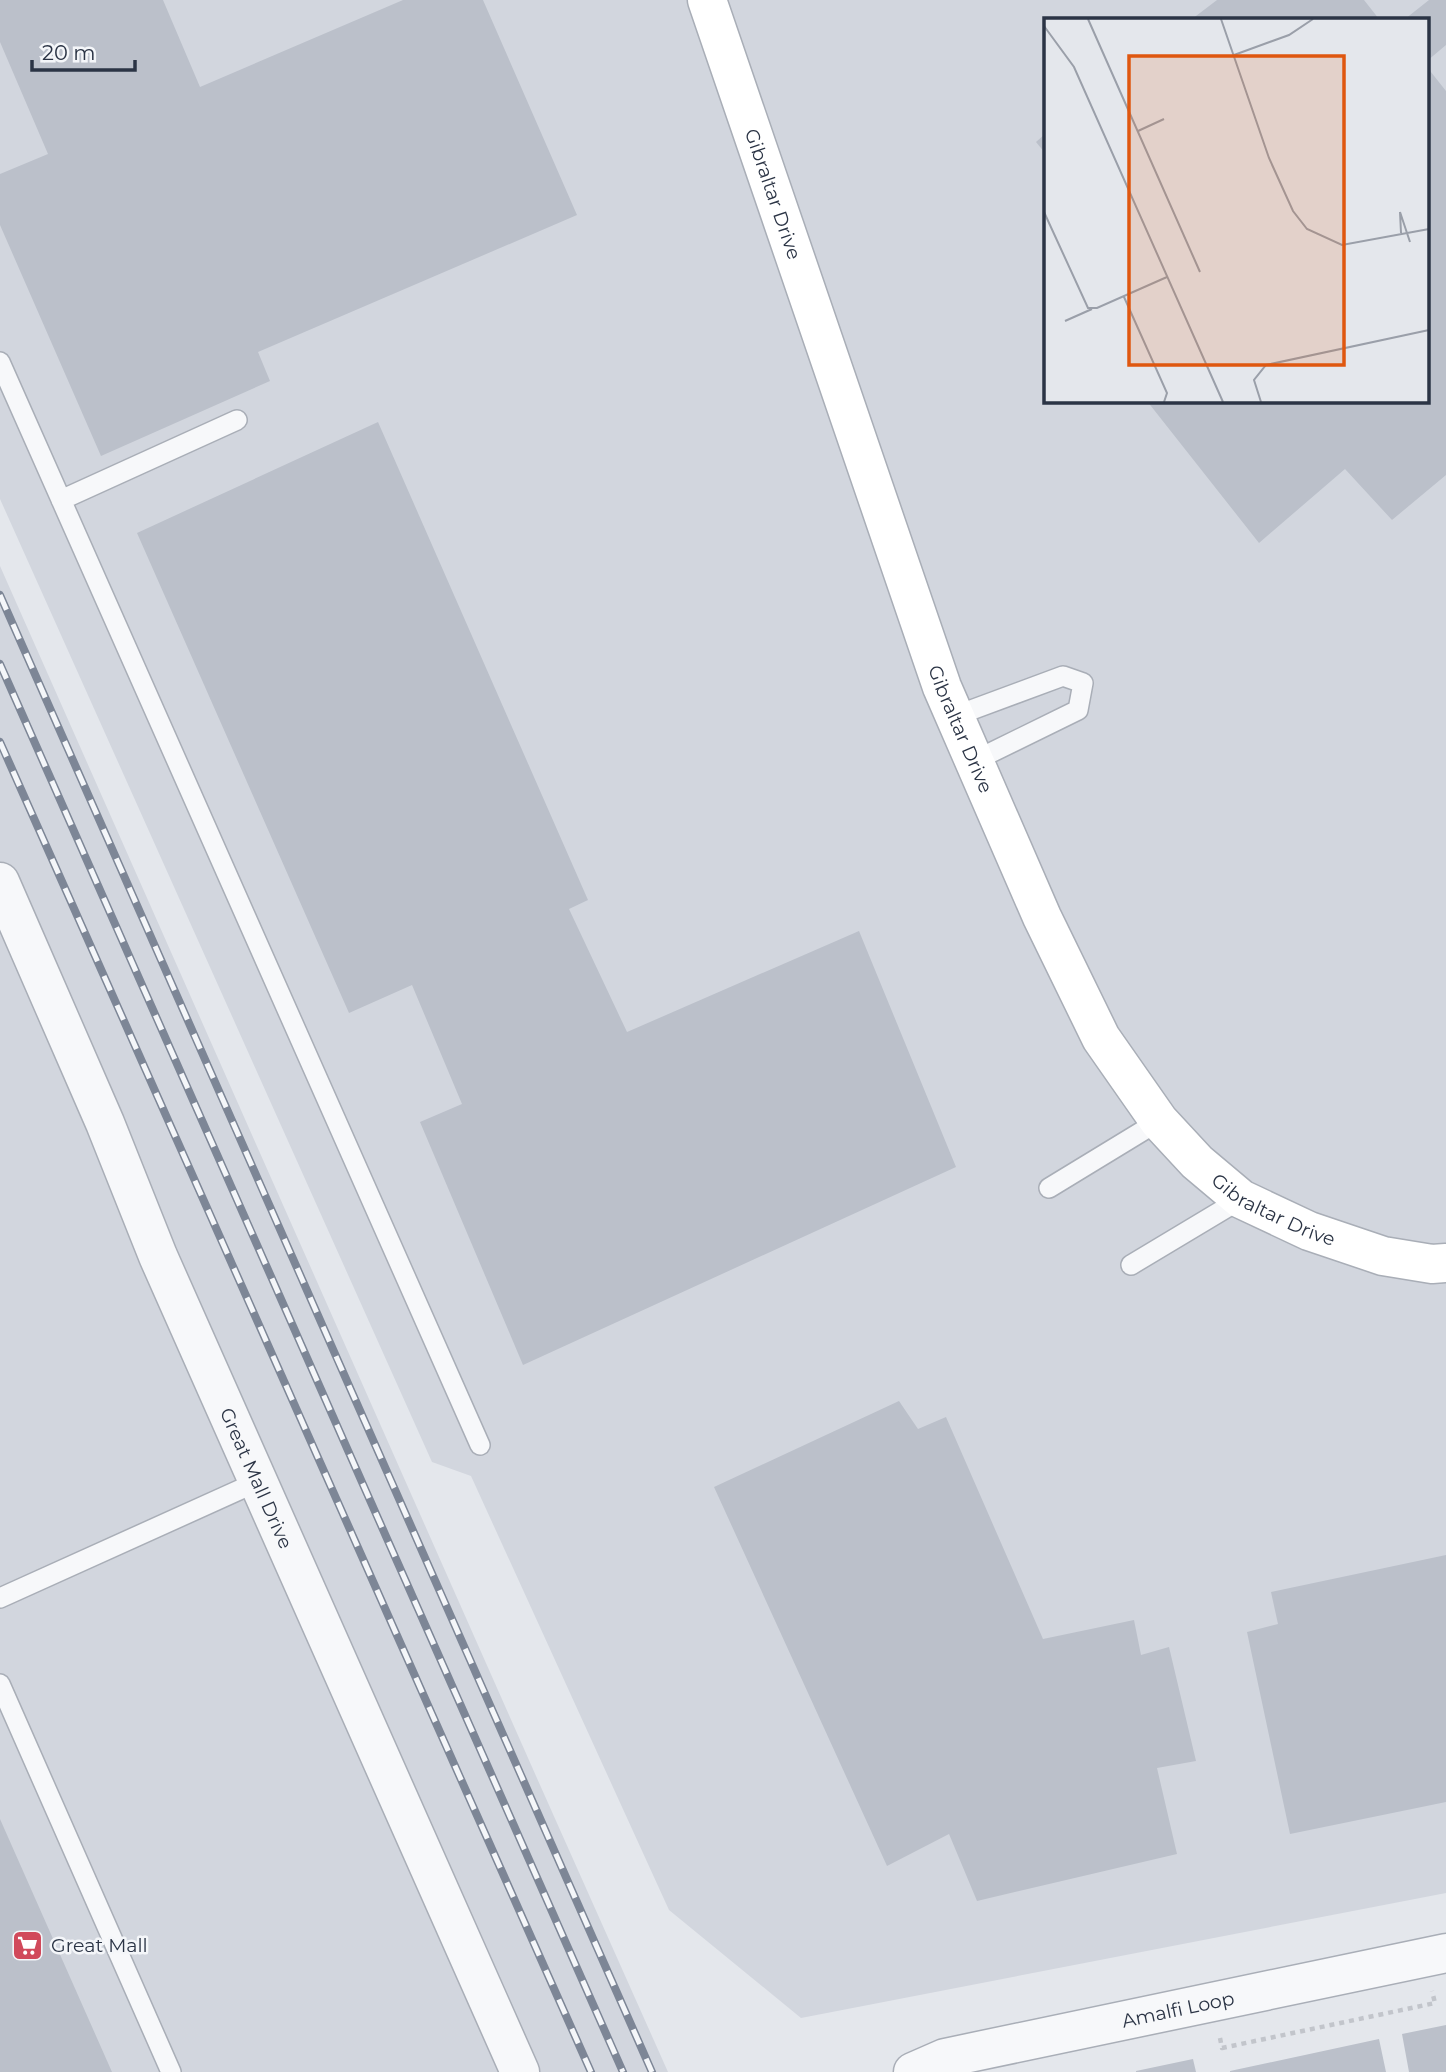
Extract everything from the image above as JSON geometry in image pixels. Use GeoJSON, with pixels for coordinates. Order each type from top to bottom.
{"type":"FeatureCollection","features":[{"type":"Feature","properties":{"kind":"street","name":"Gibraltar Drive"},"geometry":{"type":"LineString","coordinates":[[707,0],[942,687],[1042,916],[1101,1038],[1159,1121],[1197,1162],[1241,1199],[1308,1231],[1383,1256],[1432,1264],[1446,1263]]}},
{"type":"Feature","properties":{"kind":"street","name":"Great Mall Drive"},"geometry":{"type":"LineString","coordinates":[[0,881],[105,1123],[158,1256],[520,2072]]}},
{"type":"Feature","properties":{"kind":"street","name":"Amalfi Loop"},"geometry":{"type":"LineString","coordinates":[[913,2072],[945,2058],[1446,1953]]}},
{"type":"Feature","properties":{"kind":"lane"},"geometry":{"type":"LineString","coordinates":[[0,362],[480,1445]]}},
{"type":"Feature","properties":{"kind":"lane"},"geometry":{"type":"LineString","coordinates":[[61,500],[237,420]]}},
{"type":"Feature","properties":{"kind":"lane"},"geometry":{"type":"LineString","coordinates":[[955,716],[1063,676],[1083,683],[1079,710],[974,761]]}},
{"type":"Feature","properties":{"kind":"lane"},"geometry":{"type":"LineString","coordinates":[[1049,1188],[1159,1121]]}},
{"type":"Feature","properties":{"kind":"lane"},"geometry":{"type":"LineString","coordinates":[[1131,1265],[1241,1199]]}},
{"type":"Feature","properties":{"kind":"lane"},"geometry":{"type":"LineString","coordinates":[[0,1598],[257,1482]]}},
{"type":"Feature","properties":{"kind":"lane"},"geometry":{"type":"LineString","coordinates":[[0,1684],[171,2072]]}},
{"type":"Feature","properties":{"kind":"shaded area"},"geometry":{"type":"Polygon","coordinates":[[[0,0],[1446,0],[1446,1893],[801,2018],[669,1910],[471,1476],[432,1462],[0,499],[0,0]]]}},
{"type":"Feature","properties":{"kind":"shaded area","name":"Great Mall"},"geometry":{"type":"Polygon","coordinates":[[[0,566],[536,1776],[668,2072],[0,2072],[0,566]]]}},
{"type":"Feature","properties":{"kind":"building"},"geometry":{"type":"Polygon","coordinates":[[[0,0],[163,0],[200,87],[403,0],[483,0],[577,215],[258,352],[270,381],[101,456],[0,225],[0,174],[48,154],[0,42],[0,0]]]}},
{"type":"Feature","properties":{"kind":"building"},"geometry":{"type":"Polygon","coordinates":[[[1217,0],[1364,0],[1378,18],[1193,18],[1217,0]]]}},
{"type":"Feature","properties":{"kind":"building"},"geometry":{"type":"Polygon","coordinates":[[[1429,0],[1446,0],[1446,45],[1428,60],[1428,18],[1406,18],[1429,0]]]}},
{"type":"Feature","properties":{"kind":"building"},"geometry":{"type":"Polygon","coordinates":[[[1428,68],[1446,91],[1446,475],[1392,520],[1345,469],[1259,543],[1148,402],[1428,402],[1428,68]]]}},
{"type":"Feature","properties":{"kind":"building"},"geometry":{"type":"Polygon","coordinates":[[[1044,135],[1044,152],[1036,142],[1044,135]]]}},
{"type":"Feature","properties":{"kind":"building"},"geometry":{"type":"Polygon","coordinates":[[[378,422],[588,900],[569,909],[627,1032],[859,931],[956,1167],[523,1365],[420,1122],[462,1104],[412,985],[349,1013],[137,533],[378,422]]]}},
{"type":"Feature","properties":{"kind":"building"},"geometry":{"type":"Polygon","coordinates":[[[899,1401],[918,1429],[946,1417],[1043,1639],[1134,1620],[1141,1655],[1169,1647],[1196,1761],[1157,1768],[1177,1854],[977,1901],[949,1834],[887,1866],[714,1487],[899,1401]]]}},
{"type":"Feature","properties":{"kind":"building"},"geometry":{"type":"Polygon","coordinates":[[[1446,1555],[1446,1802],[1290,1834],[1247,1632],[1278,1624],[1271,1592],[1446,1555]]]}},
{"type":"Feature","properties":{"kind":"building","name":"Great Mall"},"geometry":{"type":"Polygon","coordinates":[[[0,1819],[112,2072],[0,2072],[0,1819]]]}},
{"type":"Feature","properties":{"kind":"building"},"geometry":{"type":"Polygon","coordinates":[[[1446,2025],[1446,2072],[1409,2072],[1402,2034],[1446,2025]]]}},
{"type":"Feature","properties":{"kind":"building"},"geometry":{"type":"Polygon","coordinates":[[[1379,2039],[1386,2072],[1230,2072],[1230,2071],[1379,2039]]]}},
{"type":"Feature","properties":{"kind":"building"},"geometry":{"type":"Polygon","coordinates":[[[1193,2059],[1196,2072],[1136,2072],[1136,2071],[1193,2059]]]}},
{"type":"Feature","properties":{"kind":"railway"},"geometry":{"type":"LineString","coordinates":[[0,595],[652,2072]]}},
{"type":"Feature","properties":{"kind":"railway"},"geometry":{"type":"LineString","coordinates":[[0,664],[623,2072]]}},
{"type":"Feature","properties":{"kind":"railway"},"geometry":{"type":"LineString","coordinates":[[0,742],[591,2072]]}},
{"type":"Feature","properties":{"kind":"place","name":"Great Mall"},"geometry":{"type":"Point","coordinates":[28,1945]}}]}
